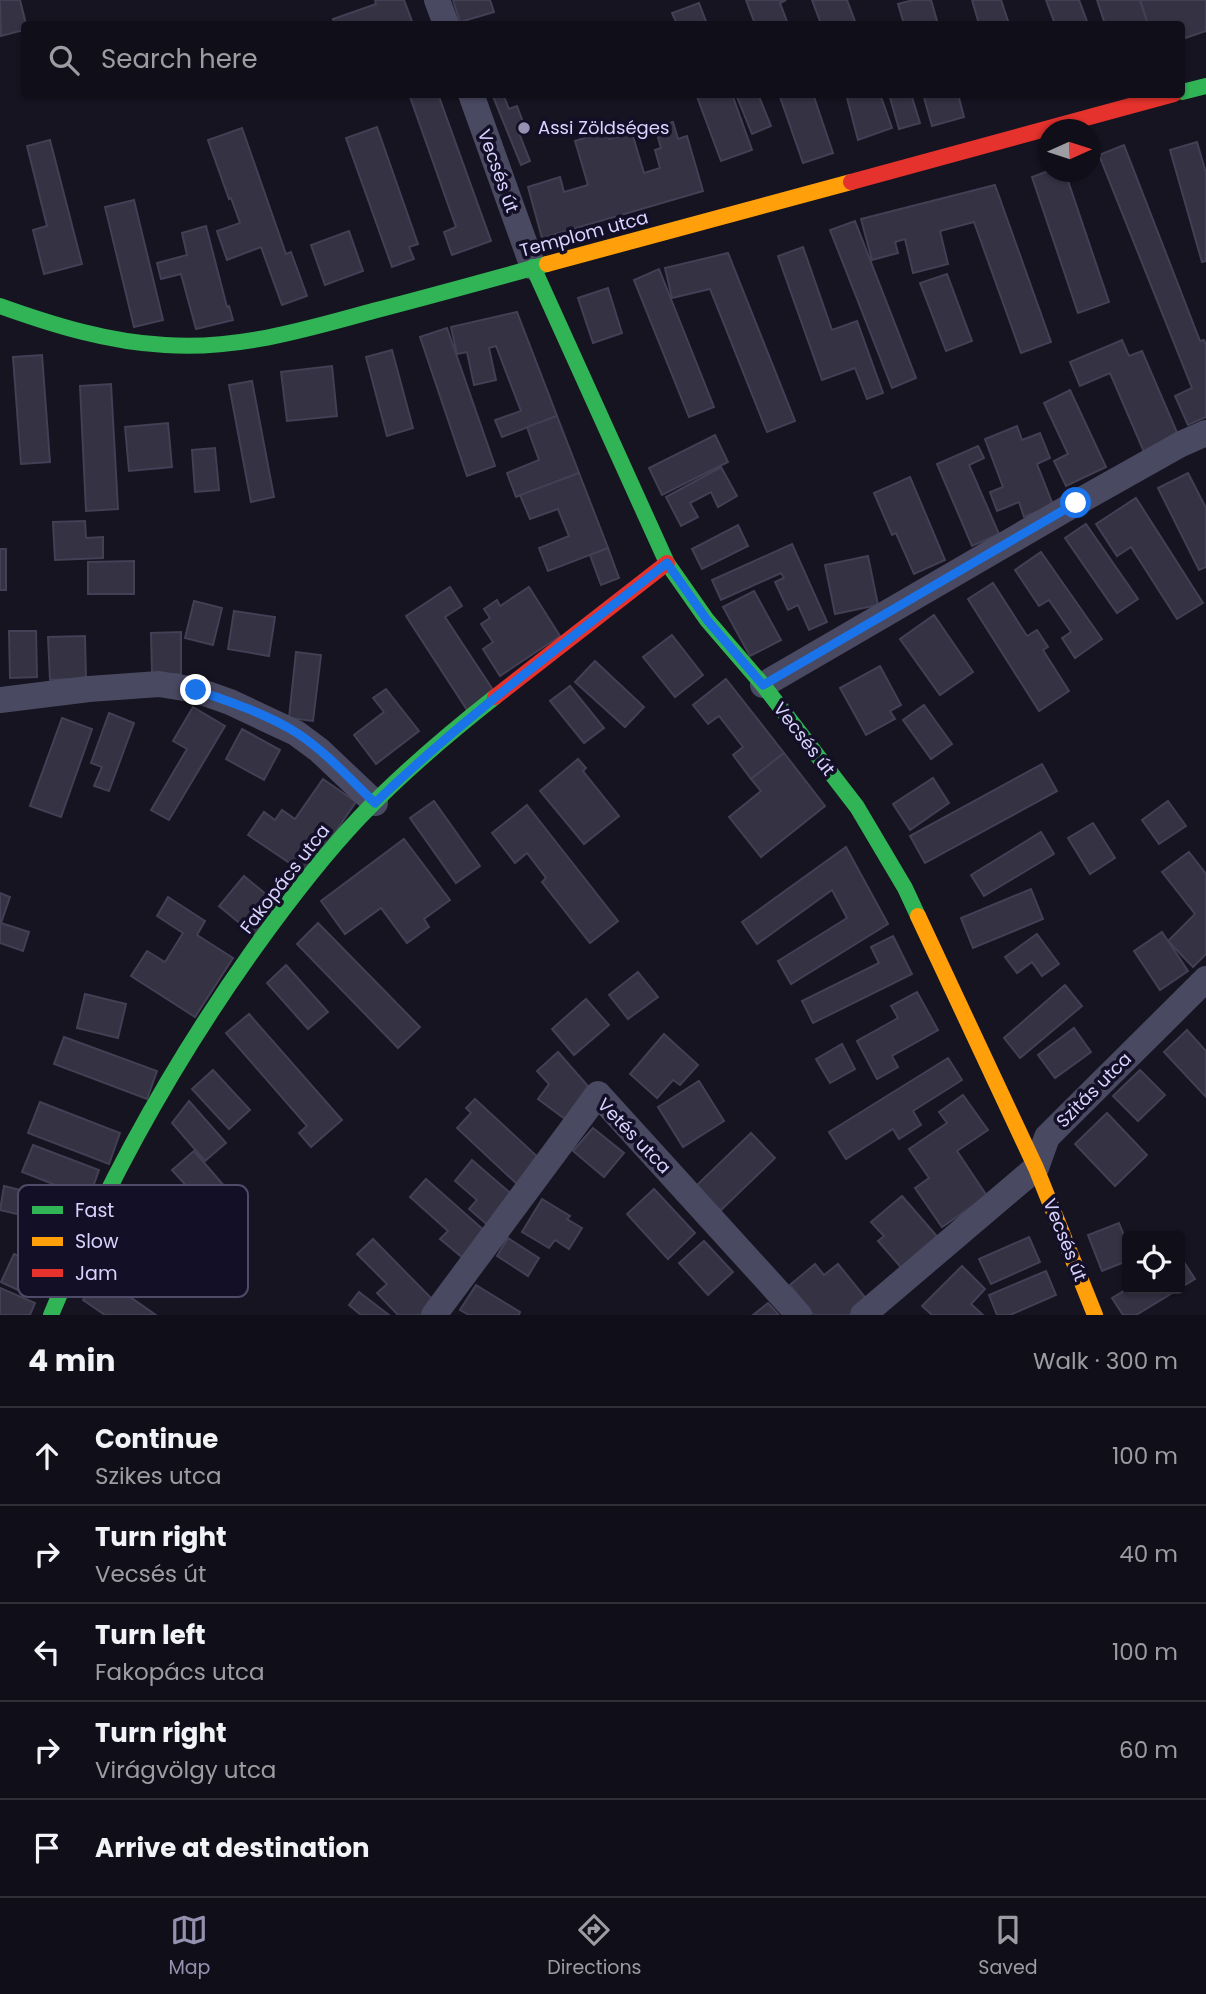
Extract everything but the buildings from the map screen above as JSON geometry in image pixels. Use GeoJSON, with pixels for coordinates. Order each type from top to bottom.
{"type":"FeatureCollection","features":[{"type":"Feature","properties":{"kind":"street"},"geometry":{"type":"LineString","coordinates":[[437,0],[445,21]]}},
{"type":"Feature","properties":{"kind":"street"},"geometry":{"type":"LineString","coordinates":[[1185,91],[1206,86]]}},
{"type":"Feature","properties":{"kind":"street","name":"Vecsés út"},"geometry":{"type":"LineString","coordinates":[[472,98],[533,267],[667,563],[707,620],[763,685],[857,807],[905,888],[1037,1168],[1096,1315]]}},
{"type":"Feature","properties":{"kind":"street","name":"Templom utca"},"geometry":{"type":"LineString","coordinates":[[0,306],[55,326],[118,341],[191,346],[282,336],[1159,98]]}},
{"type":"Feature","properties":{"kind":"street"},"geometry":{"type":"LineString","coordinates":[[763,685],[1076,503],[1181,444],[1206,433]]}},
{"type":"Feature","properties":{"kind":"street","name":"Fakopács utca"},"geometry":{"type":"LineString","coordinates":[[109,1185],[165,1082],[229,982],[336,843],[413,766],[667,563]]}},
{"type":"Feature","properties":{"kind":"street"},"geometry":{"type":"LineString","coordinates":[[0,700],[159,684],[196,690],[230,702],[296,733],[319,750],[375,803]]}},
{"type":"Feature","properties":{"kind":"street","name":"Szitás utca"},"geometry":{"type":"LineString","coordinates":[[1037,1168],[1047,1137],[1206,979]]}},
{"type":"Feature","properties":{"kind":"street","name":"Vetés utca"},"geometry":{"type":"LineString","coordinates":[[434,1315],[598,1094],[799,1315]]}},
{"type":"Feature","properties":{"kind":"street"},"geometry":{"type":"LineString","coordinates":[[863,1315],[1037,1168]]}},
{"type":"Feature","properties":{"kind":"street","name":"Fakopács utca"},"geometry":{"type":"LineString","coordinates":[[51,1315],[59,1297]]}},
{"type":"Feature","properties":{"kind":"traffic: fast"},"geometry":{"type":"LineString","coordinates":[[1185,91],[1206,86]]}},
{"type":"Feature","properties":{"kind":"traffic: fast"},"geometry":{"type":"LineString","coordinates":[[0,306],[60,326],[102,336],[144,343],[192,346],[244,341],[296,331],[547,264]]}},
{"type":"Feature","properties":{"kind":"traffic: fast"},"geometry":{"type":"LineString","coordinates":[[533,267],[667,563],[707,620],[763,685],[857,807],[905,888],[918,916]]}},
{"type":"Feature","properties":{"kind":"traffic: fast"},"geometry":{"type":"LineString","coordinates":[[111,1185],[195,1036],[254,949],[305,881],[360,817],[392,785],[495,697]]}},
{"type":"Feature","properties":{"kind":"traffic: fast"},"geometry":{"type":"LineString","coordinates":[[51,1315],[59,1297]]}},
{"type":"Feature","properties":{"kind":"traffic: slow"},"geometry":{"type":"LineString","coordinates":[[547,264],[851,182]]}},
{"type":"Feature","properties":{"kind":"traffic: slow"},"geometry":{"type":"LineString","coordinates":[[918,916],[1036,1168],[1095,1315]]}},
{"type":"Feature","properties":{"kind":"traffic: jam"},"geometry":{"type":"LineString","coordinates":[[851,182],[1159,98]]}},
{"type":"Feature","properties":{"kind":"traffic: jam"},"geometry":{"type":"LineString","coordinates":[[495,697],[667,563]]}},
{"type":"Feature","properties":{"kind":"place","name":"Assi Zöldséges"},"geometry":{"type":"Point","coordinates":[524,128]}},
{"type":"Feature","properties":{"kind":"route"},"geometry":{"type":"LineString","coordinates":[[196,690],[230,702],[296,733],[319,750],[375,803],[413,766],[477,713],[667,563],[707,620],[763,685],[1076,503]]}}]}
